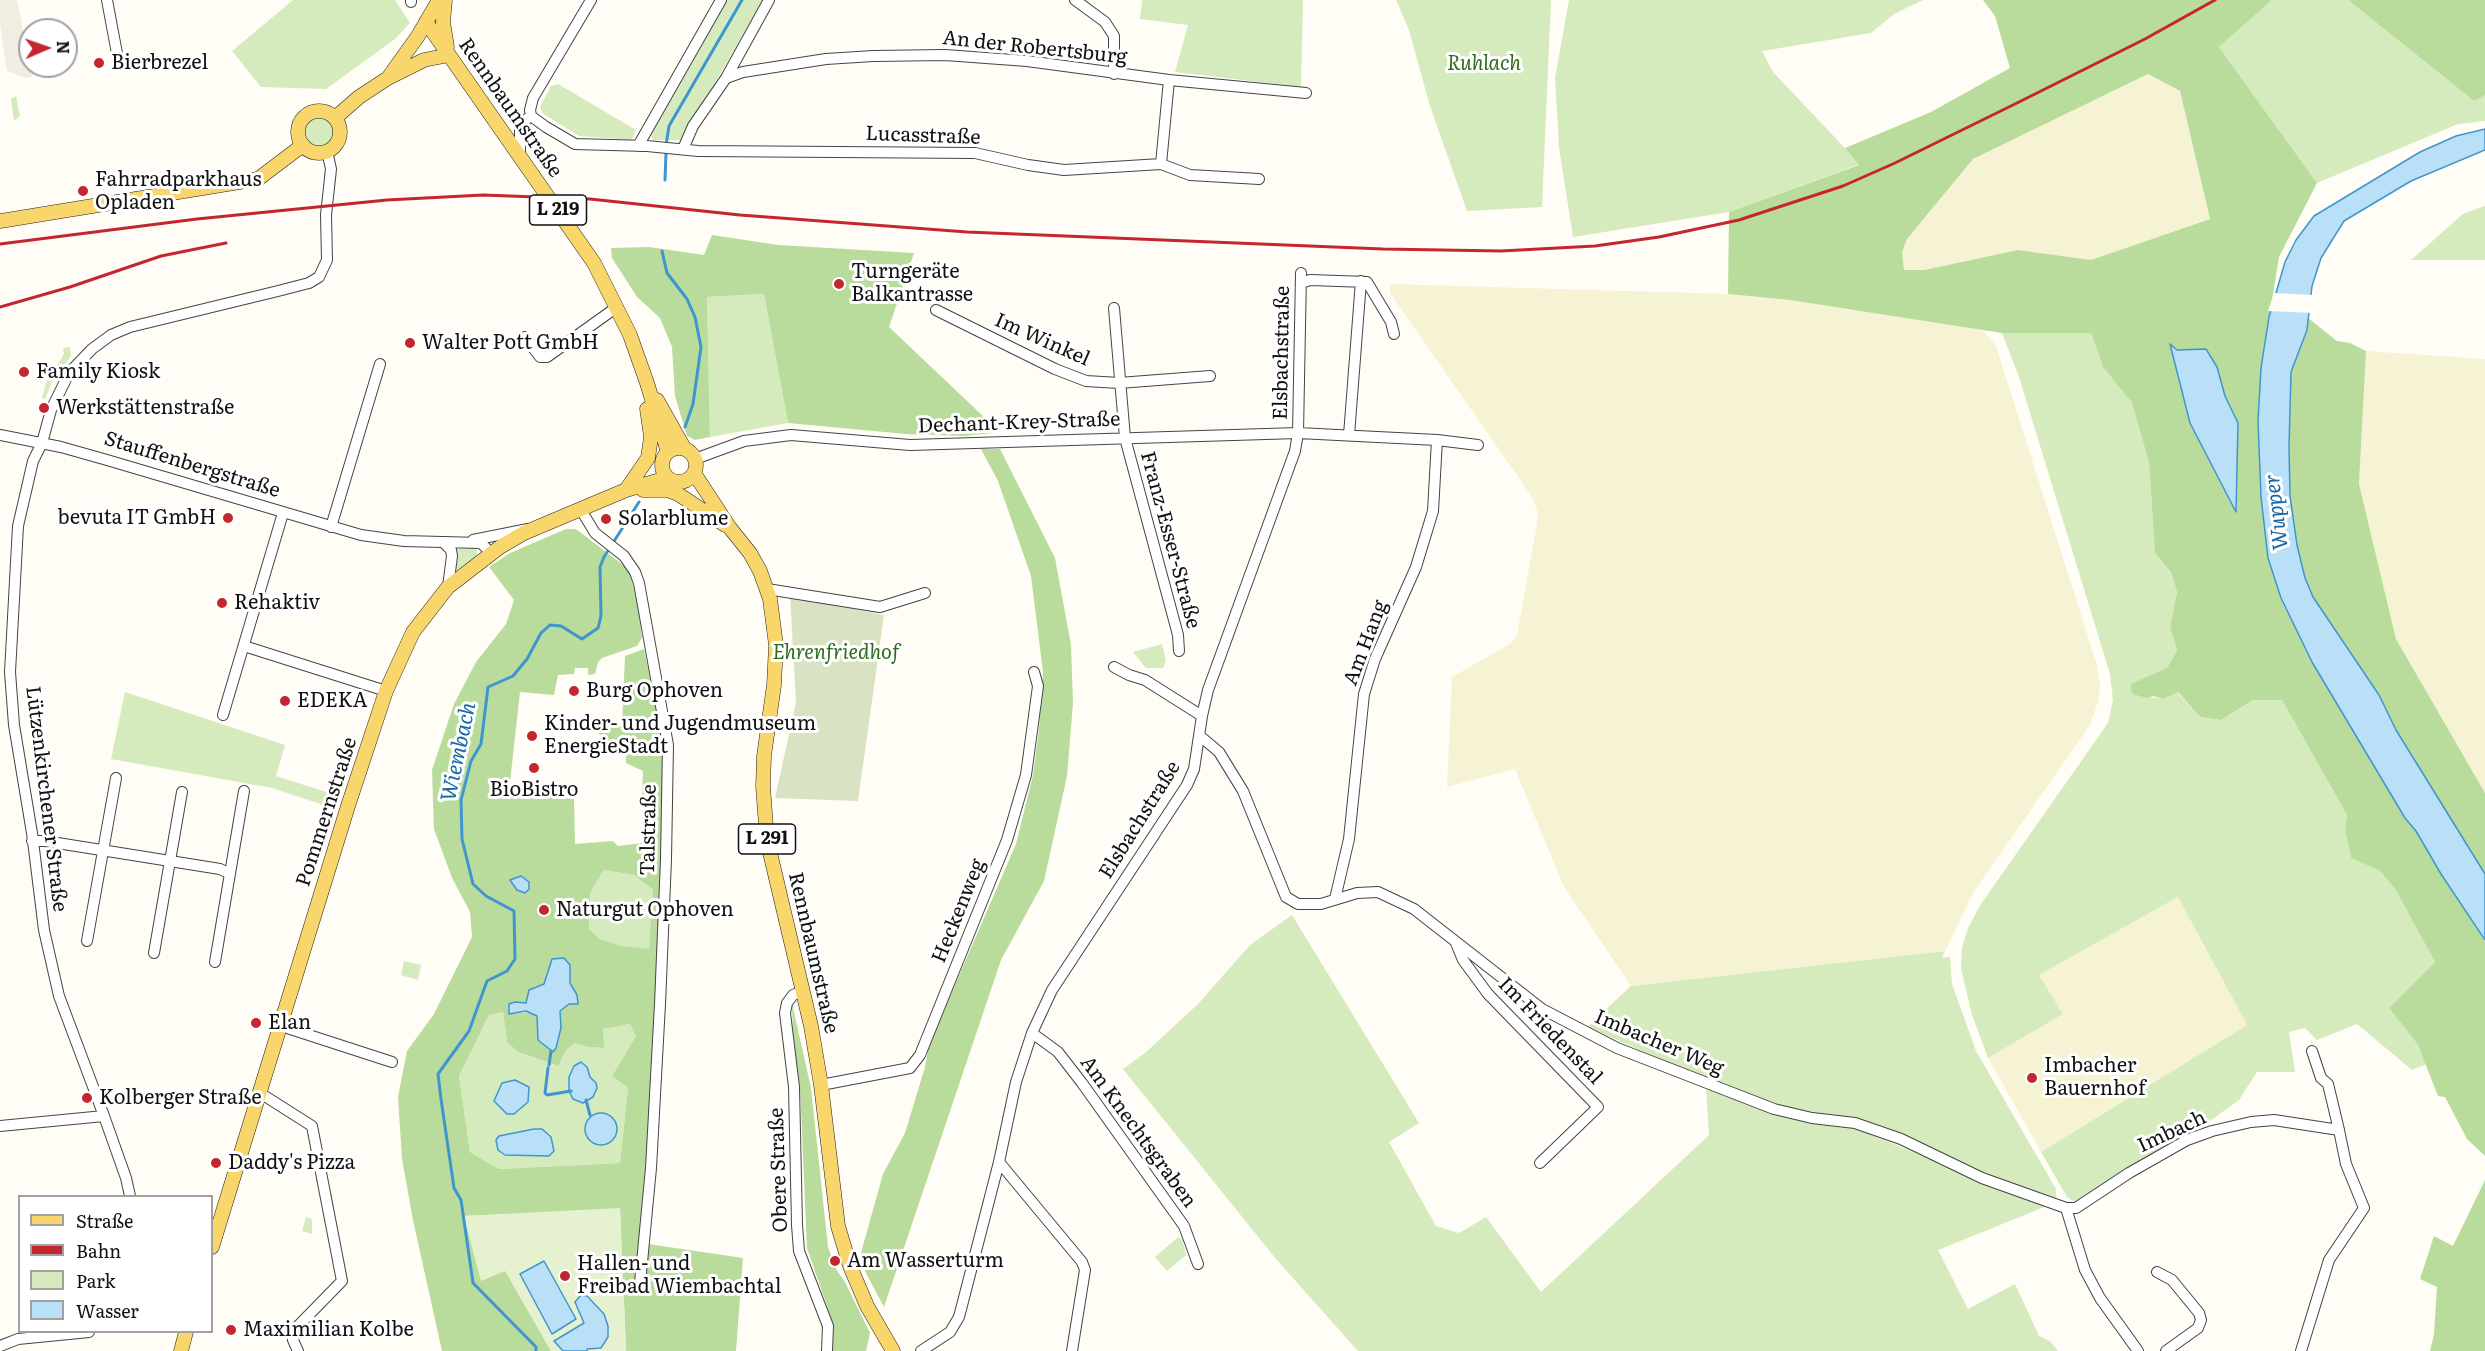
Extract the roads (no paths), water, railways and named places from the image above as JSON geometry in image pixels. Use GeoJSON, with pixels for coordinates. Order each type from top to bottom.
{"type":"FeatureCollection","features":[{"type":"Feature","properties":{"kind":"main road"},"geometry":{"type":"LineString","coordinates":[[388,78],[439,0]]}},
{"type":"Feature","properties":{"kind":"main road","name":"L 219"},"geometry":{"type":"LineString","coordinates":[[445,0],[444,31],[449,55]]}},
{"type":"Feature","properties":{"kind":"main road","name":"Rennbaumstraße"},"geometry":{"type":"LineString","coordinates":[[426,22],[575,234],[617,308],[648,383],[668,452]]}},
{"type":"Feature","properties":{"kind":"main road"},"geometry":{"type":"LineString","coordinates":[[335,118],[359,97],[388,78],[424,60],[449,55]]}},
{"type":"Feature","properties":{"kind":"main road"},"geometry":{"type":"LineString","coordinates":[[318,111],[335,118],[340,130],[339,136],[337,142],[327,151],[317,152],[303,145],[299,127],[306,116],[318,111]]}},
{"type":"Feature","properties":{"kind":"main road"},"geometry":{"type":"LineString","coordinates":[[0,221],[258,179],[303,145]]}},
{"type":"Feature","properties":{"kind":"main road","name":"Rennbaumstraße"},"geometry":{"type":"LineString","coordinates":[[648,383],[684,448]]}},
{"type":"Feature","properties":{"kind":"main road","name":"L 219"},"geometry":{"type":"LineString","coordinates":[[626,490],[648,458],[651,437],[645,396],[648,383]]}},
{"type":"Feature","properties":{"kind":"main road"},"geometry":{"type":"LineString","coordinates":[[673,448],[684,448],[691,452],[695,466],[682,482],[673,481],[664,471],[668,452],[673,448]]}},
{"type":"Feature","properties":{"kind":"main road","name":"Rennbaumstraße"},"geometry":{"type":"LineString","coordinates":[[695,466],[730,528]]}},
{"type":"Feature","properties":{"kind":"main road","name":"Stauffenbergstraße"},"geometry":{"type":"LineString","coordinates":[[448,587],[491,553],[536,528],[626,490],[664,471]]}},
{"type":"Feature","properties":{"kind":"main road","name":"Rennbaumstraße"},"geometry":{"type":"LineString","coordinates":[[682,482],[692,489],[730,528],[750,554],[767,589],[776,645],[774,685],[764,756],[764,811],[767,840],[777,890],[803,991],[821,1085],[838,1226],[847,1258],[867,1306],[892,1351]]}},
{"type":"Feature","properties":{"kind":"main road"},"geometry":{"type":"LineString","coordinates":[[626,490],[656,489],[678,494],[730,528]]}},
{"type":"Feature","properties":{"kind":"main road","name":"Pommernstraße"},"geometry":{"type":"LineString","coordinates":[[213,1243],[386,691],[413,632],[448,587]]}},
{"type":"Feature","properties":{"kind":"main road"},"geometry":{"type":"LineString","coordinates":[[181,1351],[186,1333]]}},
{"type":"Feature","properties":{"kind":"street"},"geometry":{"type":"LineString","coordinates":[[107,0],[119,64]]}},
{"type":"Feature","properties":{"kind":"street"},"geometry":{"type":"LineString","coordinates":[[520,157],[520,130],[524,121],[531,116],[533,98],[591,0]]}},
{"type":"Feature","properties":{"kind":"street"},"geometry":{"type":"LineString","coordinates":[[643,146],[721,0]]}},
{"type":"Feature","properties":{"kind":"street"},"geometry":{"type":"LineString","coordinates":[[680,148],[726,78],[769,0]]}},
{"type":"Feature","properties":{"kind":"street"},"geometry":{"type":"LineString","coordinates":[[1075,0],[1105,22],[1114,36],[1114,74]]}},
{"type":"Feature","properties":{"kind":"street","name":"An der Robertsburg"},"geometry":{"type":"LineString","coordinates":[[726,78],[743,72],[826,59],[909,55],[1027,61],[1114,74],[1306,93]]}},
{"type":"Feature","properties":{"kind":"street"},"geometry":{"type":"LineString","coordinates":[[1161,164],[1169,80]]}},
{"type":"Feature","properties":{"kind":"street","name":"Lucasstraße"},"geometry":{"type":"LineString","coordinates":[[531,116],[546,128],[575,144],[680,148],[698,151],[975,153],[1064,171],[1161,164],[1190,175],[1259,178]]}},
{"type":"Feature","properties":{"kind":"street","name":"Lützenkirchener Straße"},"geometry":{"type":"LineString","coordinates":[[130,1195],[126,1178],[59,996],[49,962],[14,725],[10,672],[18,526],[33,461],[42,443],[45,423],[69,373],[86,355],[111,335],[130,327],[309,283],[320,277],[327,260],[326,216],[331,168],[327,151]]}},
{"type":"Feature","properties":{"kind":"street","name":"Elsbachstraße"},"geometry":{"type":"LineString","coordinates":[[921,1351],[950,1332],[959,1317],[999,1162],[1016,1082],[1032,1033],[1052,990],[1194,770],[1208,690],[1295,451],[1298,433],[1301,278],[1361,281]]}},
{"type":"Feature","properties":{"kind":"street"},"geometry":{"type":"LineString","coordinates":[[1349,435],[1361,281],[1367,282],[1391,322],[1394,334]]}},
{"type":"Feature","properties":{"kind":"street"},"geometry":{"type":"LineString","coordinates":[[525,337],[540,357],[547,357],[617,308]]}},
{"type":"Feature","properties":{"kind":"street","name":"Franz-Esser-Straße"},"geometry":{"type":"LineString","coordinates":[[1114,308],[1125,438],[1178,635],[1179,651]]}},
{"type":"Feature","properties":{"kind":"street","name":"Im Winkel"},"geometry":{"type":"LineString","coordinates":[[936,310],[1055,369],[1086,381],[1120,382],[1210,376]]}},
{"type":"Feature","properties":{"kind":"street"},"geometry":{"type":"LineString","coordinates":[[331,527],[380,364]]}},
{"type":"Feature","properties":{"kind":"street","name":"Dechant-Krey-Straße"},"geometry":{"type":"LineString","coordinates":[[695,466],[744,441],[791,435],[910,445],[1298,433],[1437,440],[1478,445]]}},
{"type":"Feature","properties":{"kind":"street"},"geometry":{"type":"LineString","coordinates":[[0,435],[42,443]]}},
{"type":"Feature","properties":{"kind":"street","name":"Am Hang"},"geometry":{"type":"LineString","coordinates":[[1335,899],[1349,839],[1364,694],[1375,659],[1416,567],[1433,510],[1437,440]]}},
{"type":"Feature","properties":{"kind":"street","name":"Stauffenbergstraße"},"geometry":{"type":"LineString","coordinates":[[42,443],[379,539],[470,541],[504,532],[536,528]]}},
{"type":"Feature","properties":{"kind":"street","name":"Talstraße"},"geometry":{"type":"LineString","coordinates":[[581,510],[592,530],[630,563],[639,583],[668,745],[660,1004],[651,1168],[640,1283]]}},
{"type":"Feature","properties":{"kind":"street"},"geometry":{"type":"LineString","coordinates":[[223,715],[283,513]]}},
{"type":"Feature","properties":{"kind":"street"},"geometry":{"type":"LineString","coordinates":[[470,541],[480,543],[491,553]]}},
{"type":"Feature","properties":{"kind":"street"},"geometry":{"type":"LineString","coordinates":[[442,542],[451,550],[452,556],[448,587]]}},
{"type":"Feature","properties":{"kind":"street"},"geometry":{"type":"LineString","coordinates":[[767,589],[880,607],[925,593]]}},
{"type":"Feature","properties":{"kind":"street"},"geometry":{"type":"LineString","coordinates":[[244,646],[386,691]]}},
{"type":"Feature","properties":{"kind":"street"},"geometry":{"type":"LineString","coordinates":[[1114,668],[1145,680],[1202,716]]}},
{"type":"Feature","properties":{"kind":"street","name":"Heckenweg"},"geometry":{"type":"LineString","coordinates":[[821,1085],[910,1068],[920,1055],[1007,840],[1026,775],[1038,686],[1034,672]]}},
{"type":"Feature","properties":{"kind":"street","name":"Imbacher Weg"},"geometry":{"type":"LineString","coordinates":[[1200,736],[1219,752],[1243,791],[1286,897],[1298,904],[1321,904],[1357,893],[1378,892],[1414,909],[1542,1008],[1617,1048],[1774,1109],[1812,1118],[1854,1123],[1901,1139],[1982,1178],[2066,1208]]}},
{"type":"Feature","properties":{"kind":"street"},"geometry":{"type":"LineString","coordinates":[[87,941],[105,851],[116,778]]}},
{"type":"Feature","properties":{"kind":"street"},"geometry":{"type":"LineString","coordinates":[[215,962],[244,791]]}},
{"type":"Feature","properties":{"kind":"street"},"geometry":{"type":"LineString","coordinates":[[154,953],[182,792]]}},
{"type":"Feature","properties":{"kind":"street"},"geometry":{"type":"LineString","coordinates":[[32,841],[45,841],[220,869],[230,874]]}},
{"type":"Feature","properties":{"kind":"street","name":"Im Friedenstal"},"geometry":{"type":"LineString","coordinates":[[1455,940],[1463,960],[1488,994],[1598,1107],[1540,1163]]}},
{"type":"Feature","properties":{"kind":"street","name":"Obere Straße"},"geometry":{"type":"LineString","coordinates":[[803,991],[793,995],[787,1003],[785,1013],[794,1087],[797,1225],[799,1251],[828,1326],[827,1351]]}},
{"type":"Feature","properties":{"kind":"street"},"geometry":{"type":"LineString","coordinates":[[281,1026],[392,1062]]}},
{"type":"Feature","properties":{"kind":"street","name":"Am Knechtsgraben"},"geometry":{"type":"LineString","coordinates":[[1032,1033],[1058,1052],[1082,1083],[1184,1226],[1198,1264]]}},
{"type":"Feature","properties":{"kind":"street"},"geometry":{"type":"LineString","coordinates":[[2301,1351],[2329,1260],[2364,1209],[2346,1164],[2328,1084],[2321,1078],[2312,1052]]}},
{"type":"Feature","properties":{"kind":"street"},"geometry":{"type":"LineString","coordinates":[[260,1093],[312,1126],[342,1281],[296,1329],[293,1340],[298,1351]]}},
{"type":"Feature","properties":{"kind":"street"},"geometry":{"type":"LineString","coordinates":[[0,1126],[104,1116]]}},
{"type":"Feature","properties":{"kind":"street","name":"Imbach"},"geometry":{"type":"LineString","coordinates":[[2066,1208],[2076,1208],[2187,1140],[2212,1131],[2251,1122],[2274,1120],[2339,1130]]}},
{"type":"Feature","properties":{"kind":"street"},"geometry":{"type":"LineString","coordinates":[[999,1162],[1082,1262],[1085,1269],[1072,1351]]}},
{"type":"Feature","properties":{"kind":"street"},"geometry":{"type":"LineString","coordinates":[[2066,1208],[2085,1270],[2100,1298],[2138,1351]]}},
{"type":"Feature","properties":{"kind":"street"},"geometry":{"type":"LineString","coordinates":[[2157,1272],[2172,1280],[2199,1313],[2201,1320],[2198,1328],[2166,1351]]}},
{"type":"Feature","properties":{"kind":"street"},"geometry":{"type":"LineString","coordinates":[[0,1346],[18,1339],[79,1333]]}},
{"type":"Feature","properties":{"kind":"water","name":"Wupper"},"geometry":{"type":"Polygon","coordinates":[[[2485,129],[2485,150],[2411,181],[2344,221],[2321,258],[2312,286],[2307,330],[2291,372],[2289,447],[2290,496],[2297,545],[2305,578],[2313,597],[2379,695],[2396,730],[2485,874],[2485,940],[2441,874],[2416,831],[2405,818],[2312,662],[2281,598],[2268,558],[2261,497],[2258,421],[2261,368],[2269,317],[2285,262],[2296,240],[2314,216],[2420,152],[2456,136],[2485,129]]]}},
{"type":"Feature","properties":{"kind":"water"},"geometry":{"type":"Polygon","coordinates":[[[2170,344],[2177,350],[2206,349],[2217,367],[2225,396],[2238,423],[2236,512],[2190,423],[2170,344]]]}},
{"type":"Feature","properties":{"kind":"water"},"geometry":{"type":"Polygon","coordinates":[[[521,876],[529,882],[529,889],[525,893],[517,890],[510,880],[521,876]]]}},
{"type":"Feature","properties":{"kind":"water"},"geometry":{"type":"Polygon","coordinates":[[[564,958],[570,965],[570,983],[577,995],[578,1004],[569,1004],[560,1011],[561,1028],[553,1052],[538,1040],[537,1016],[526,1011],[509,1014],[509,1004],[526,1003],[529,990],[544,984],[552,959],[564,958]]]}},
{"type":"Feature","properties":{"kind":"water"},"geometry":{"type":"Polygon","coordinates":[[[581,1062],[587,1067],[597,1088],[593,1097],[583,1103],[573,1099],[569,1091],[569,1077],[574,1066],[581,1062]]]}},
{"type":"Feature","properties":{"kind":"water"},"geometry":{"type":"Polygon","coordinates":[[[515,1080],[529,1087],[528,1102],[514,1114],[507,1114],[494,1101],[502,1083],[515,1080]]]}},
{"type":"Feature","properties":{"kind":"water"},"geometry":{"type":"Polygon","coordinates":[[[601,1113],[613,1117],[617,1129],[613,1141],[601,1145],[589,1141],[585,1129],[589,1117],[601,1113]]]}},
{"type":"Feature","properties":{"kind":"water"},"geometry":{"type":"Polygon","coordinates":[[[542,1129],[551,1137],[554,1151],[549,1156],[505,1155],[498,1150],[496,1140],[499,1136],[542,1129]]]}},
{"type":"Feature","properties":{"kind":"water"},"geometry":{"type":"Polygon","coordinates":[[[544,1261],[576,1319],[552,1334],[520,1274],[544,1261]]]}},
{"type":"Feature","properties":{"kind":"water"},"geometry":{"type":"Polygon","coordinates":[[[581,1295],[587,1296],[604,1314],[608,1326],[608,1337],[601,1348],[587,1349],[587,1351],[563,1351],[554,1341],[584,1323],[575,1302],[581,1295]]]}},
{"type":"Feature","properties":{"kind":"waterway","name":"Wiembach"},"geometry":{"type":"LineString","coordinates":[[666,145],[669,126],[742,0]]}},
{"type":"Feature","properties":{"kind":"waterway","name":"Wiembach"},"geometry":{"type":"LineString","coordinates":[[665,180],[666,152]]}},
{"type":"Feature","properties":{"kind":"waterway","name":"Wiembach"},"geometry":{"type":"LineString","coordinates":[[662,251],[667,273],[687,299],[695,317],[701,347],[693,404],[685,427]]}},
{"type":"Feature","properties":{"kind":"waterway","name":"Wiembach"},"geometry":{"type":"LineString","coordinates":[[536,1351],[536,1347],[473,1283],[461,1200],[454,1188],[441,1099],[438,1074],[469,1031],[487,981],[507,971],[515,959],[514,911],[486,896],[473,884],[462,839],[461,800],[471,761],[481,744],[488,687],[513,676],[527,659],[541,633],[550,625],[561,626],[582,639],[598,628],[601,616],[600,567],[639,502]]}},
{"type":"Feature","properties":{"kind":"waterway"},"geometry":{"type":"LineString","coordinates":[[549,1065],[551,1051]]}},
{"type":"Feature","properties":{"kind":"waterway"},"geometry":{"type":"LineString","coordinates":[[548,1068],[545,1093],[547,1095],[571,1091]]}},
{"type":"Feature","properties":{"kind":"waterway"},"geometry":{"type":"LineString","coordinates":[[586,1100],[590,1115]]}},
{"type":"Feature","properties":{"kind":"railway"},"geometry":{"type":"LineString","coordinates":[[0,244],[197,219],[387,200],[483,195],[590,199],[740,215],[967,232],[1383,249],[1501,251],[1595,246],[1659,237],[1739,220],[1843,186],[2017,103],[2145,39],[2215,0]]}},
{"type":"Feature","properties":{"kind":"railway"},"geometry":{"type":"LineString","coordinates":[[0,307],[70,287],[161,256],[226,243]]}},
{"type":"Feature","properties":{"kind":"place","name":"Bierbrezel"},"geometry":{"type":"Point","coordinates":[99,63]}},
{"type":"Feature","properties":{"kind":"place","name":"Fahrradparkhaus Opladen"},"geometry":{"type":"Point","coordinates":[83,191]}},
{"type":"Feature","properties":{"kind":"place","name":"Turngeräte Balkantrasse"},"geometry":{"type":"Point","coordinates":[839,284]}},
{"type":"Feature","properties":{"kind":"place","name":"Walter Pott GmbH"},"geometry":{"type":"Point","coordinates":[410,343]}},
{"type":"Feature","properties":{"kind":"place","name":"Family Kiosk"},"geometry":{"type":"Point","coordinates":[24,372]}},
{"type":"Feature","properties":{"kind":"place","name":"Werkstättenstraße"},"geometry":{"type":"Point","coordinates":[44,408]}},
{"type":"Feature","properties":{"kind":"place","name":"bevuta IT GmbH"},"geometry":{"type":"Point","coordinates":[228,518]}},
{"type":"Feature","properties":{"kind":"place","name":"Solarblume"},"geometry":{"type":"Point","coordinates":[606,519]}},
{"type":"Feature","properties":{"kind":"place","name":"Rehaktiv"},"geometry":{"type":"Point","coordinates":[222,603]}},
{"type":"Feature","properties":{"kind":"place","name":"Burg Ophoven"},"geometry":{"type":"Point","coordinates":[574,691]}},
{"type":"Feature","properties":{"kind":"place","name":"EDEKA"},"geometry":{"type":"Point","coordinates":[285,701]}},
{"type":"Feature","properties":{"kind":"place","name":"Kinder- und Jugendmuseum EnergieStadt"},"geometry":{"type":"Point","coordinates":[532,736]}},
{"type":"Feature","properties":{"kind":"place","name":"BioBistro"},"geometry":{"type":"Point","coordinates":[534,768]}},
{"type":"Feature","properties":{"kind":"place","name":"Naturgut Ophoven"},"geometry":{"type":"Point","coordinates":[544,910]}},
{"type":"Feature","properties":{"kind":"place","name":"Elan"},"geometry":{"type":"Point","coordinates":[256,1023]}},
{"type":"Feature","properties":{"kind":"place","name":"Imbacher Bauernhof"},"geometry":{"type":"Point","coordinates":[2032,1078]}},
{"type":"Feature","properties":{"kind":"place","name":"Kolberger Straße"},"geometry":{"type":"Point","coordinates":[87,1098]}},
{"type":"Feature","properties":{"kind":"place","name":"Daddy's Pizza"},"geometry":{"type":"Point","coordinates":[216,1163]}},
{"type":"Feature","properties":{"kind":"place","name":"Am Wasserturm"},"geometry":{"type":"Point","coordinates":[835,1261]}},
{"type":"Feature","properties":{"kind":"place","name":"Hallen- und Freibad Wiembachtal"},"geometry":{"type":"Point","coordinates":[565,1276]}},
{"type":"Feature","properties":{"kind":"place","name":"Maximilian Kolbe"},"geometry":{"type":"Point","coordinates":[231,1330]}},
{"type":"Feature","properties":{"kind":"park label","name":"Ruhlach"},"geometry":{"type":"Point","coordinates":[1484,64]}},
{"type":"Feature","properties":{"kind":"park label","name":"Ehrenfriedhof"},"geometry":{"type":"Point","coordinates":[836,653]}}]}
